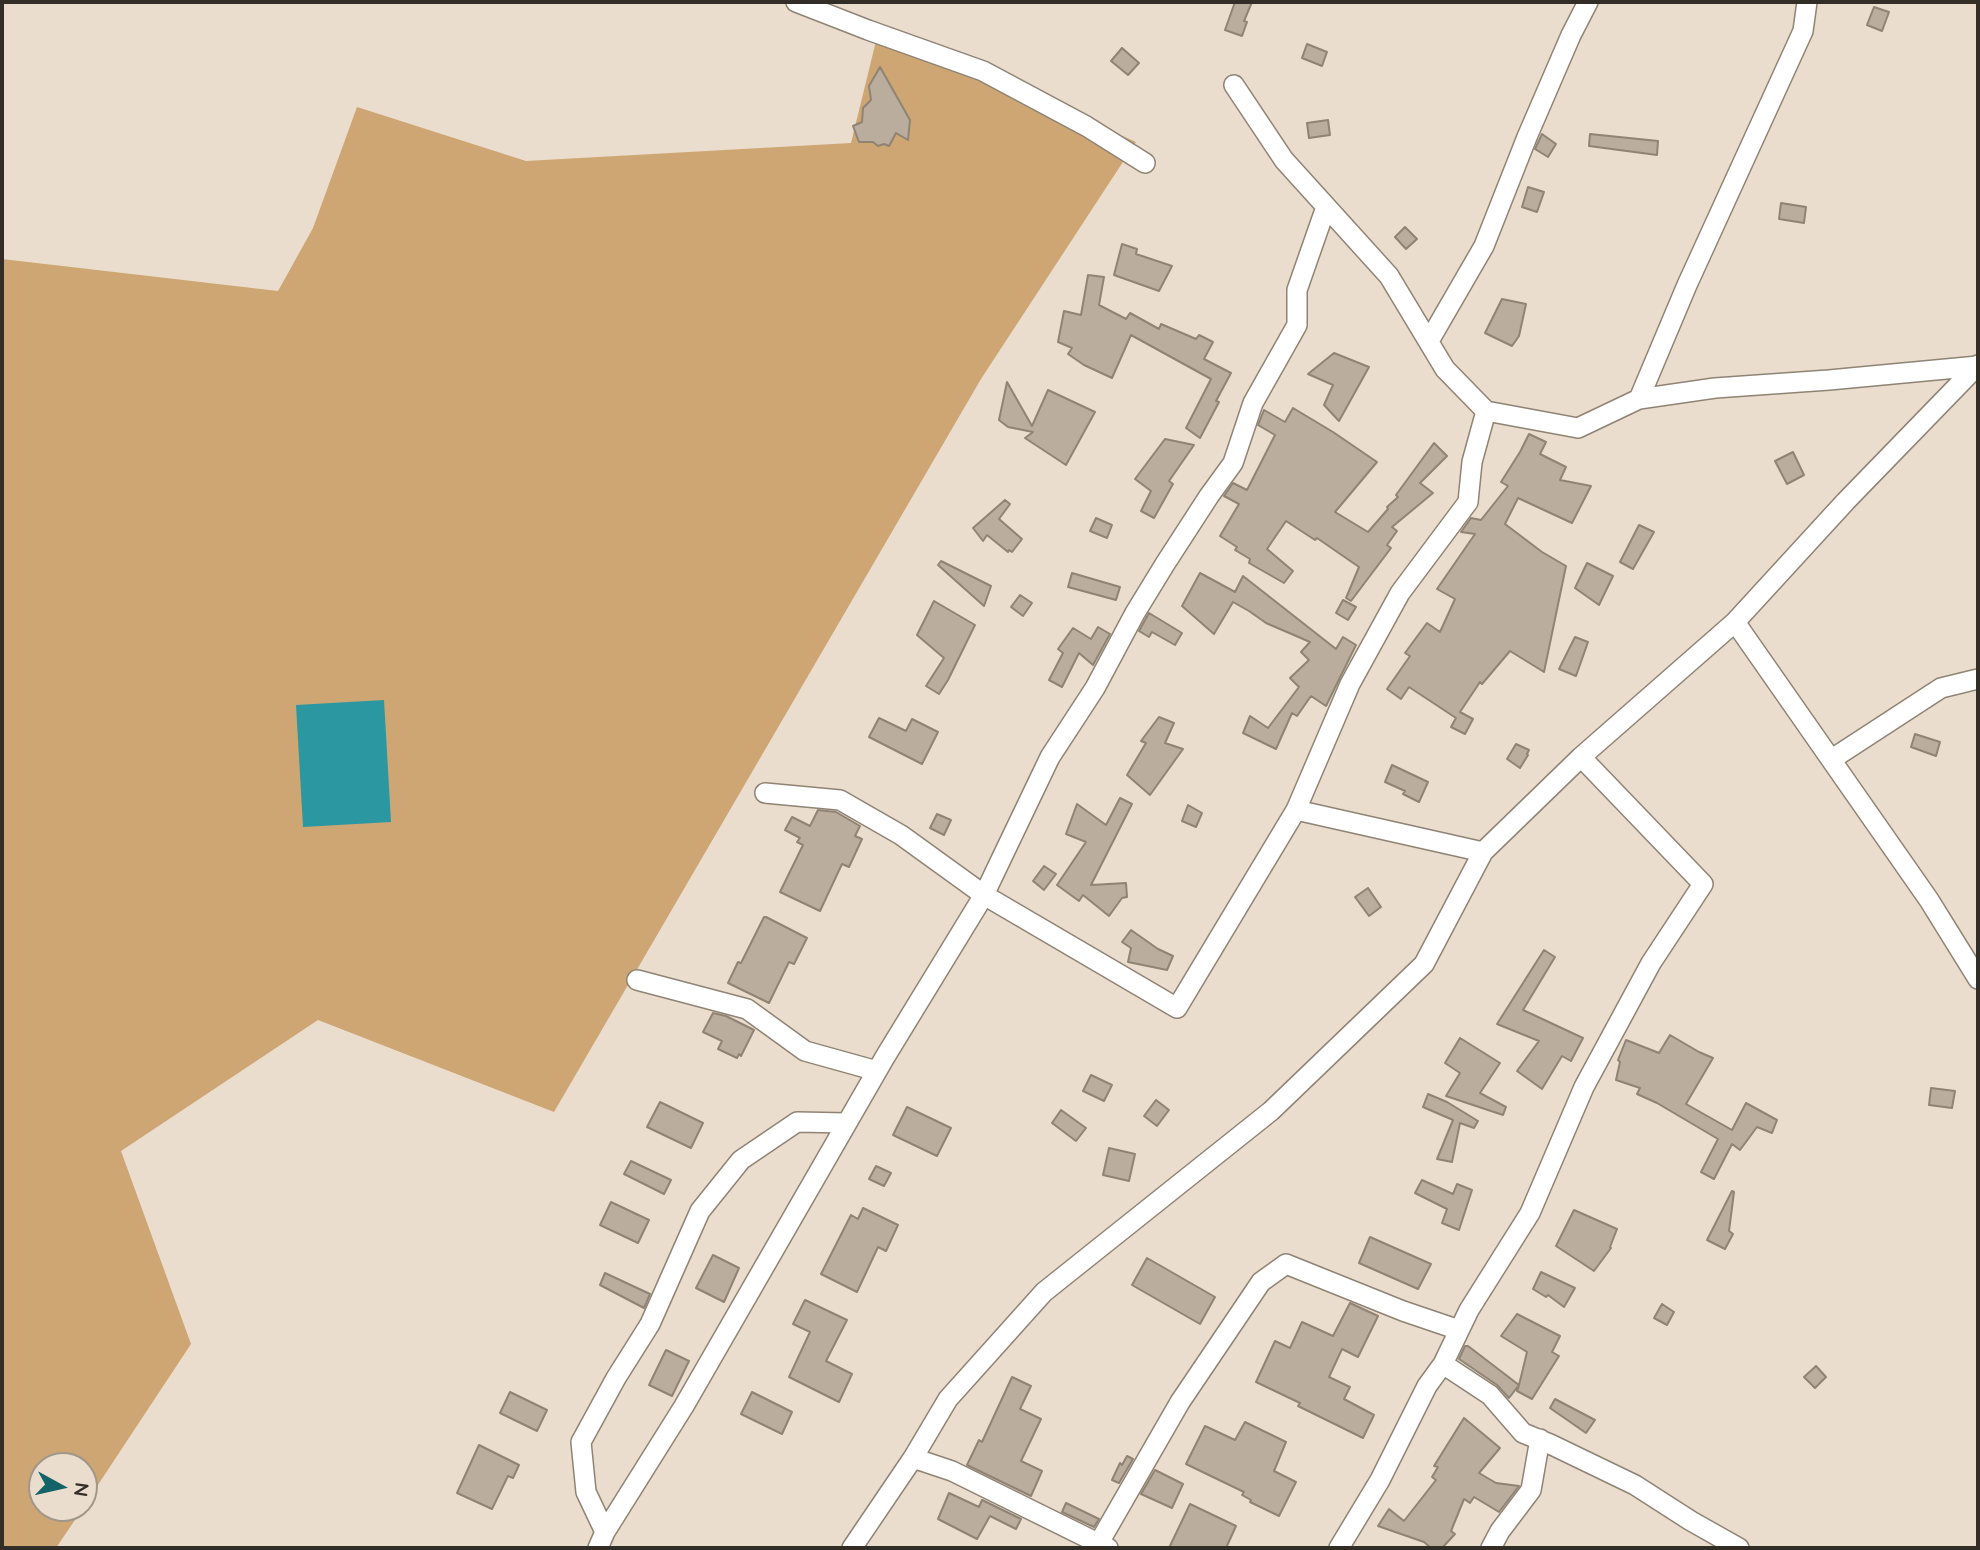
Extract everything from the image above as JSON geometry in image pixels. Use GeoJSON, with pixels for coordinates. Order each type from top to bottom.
{"type":"FeatureCollection","features":[{"type":"Feature","properties":{"kind":"street"},"geometry":{"type":"LineString","coordinates":[[796,2],[984,71],[1086,126],[1144,163]]}},
{"type":"Feature","properties":{"kind":"street"},"geometry":{"type":"LineString","coordinates":[[1429,341],[1484,246],[1527,137],[1588,2]]}},
{"type":"Feature","properties":{"kind":"street"},"geometry":{"type":"LineString","coordinates":[[1639,399],[1687,285],[1803,31],[1807,2]]}},
{"type":"Feature","properties":{"kind":"street"},"geometry":{"type":"LineString","coordinates":[[1234,85],[1284,160],[1389,276],[1445,369],[1486,411],[1578,428],[1639,399],[1715,388],[1978,366]]}},
{"type":"Feature","properties":{"kind":"street"},"geometry":{"type":"LineString","coordinates":[[602,1540],[684,1406],[877,1071],[984,895],[1050,757],[1095,688],[1165,564],[1233,463],[1253,403],[1297,325],[1297,290],[1326,207]]}},
{"type":"Feature","properties":{"kind":"street"},"geometry":{"type":"LineString","coordinates":[[852,1548],[913,1458],[948,1399],[1044,1292],[1270,1111],[1424,964],[1483,852],[1581,757],[1735,622],[1846,501],[1978,366]]}},
{"type":"Feature","properties":{"kind":"street"},"geometry":{"type":"LineString","coordinates":[[765,793],[840,800],[901,835],[984,895],[1177,1007],[1296,810],[1350,684],[1400,593],[1468,502],[1472,462],[1486,411]]}},
{"type":"Feature","properties":{"kind":"street"},"geometry":{"type":"LineString","coordinates":[[1735,622],[1929,900],[1978,979]]}},
{"type":"Feature","properties":{"kind":"street"},"geometry":{"type":"LineString","coordinates":[[1832,758],[1941,688],[1978,679]]}},
{"type":"Feature","properties":{"kind":"street"},"geometry":{"type":"LineString","coordinates":[[1339,1548],[1380,1480],[1469,1310],[1530,1213],[1584,1087],[1651,963],[1703,884],[1581,757]]}},
{"type":"Feature","properties":{"kind":"street"},"geometry":{"type":"LineString","coordinates":[[1296,810],[1483,852]]}},
{"type":"Feature","properties":{"kind":"street"},"geometry":{"type":"LineString","coordinates":[[637,980],[747,1009],[805,1051],[877,1071]]}},
{"type":"Feature","properties":{"kind":"street"},"geometry":{"type":"LineString","coordinates":[[602,1540],[586,1492],[581,1443],[616,1378],[650,1324],[700,1211],[741,1160],[797,1122],[847,1123]]}},
{"type":"Feature","properties":{"kind":"street"},"geometry":{"type":"LineString","coordinates":[[913,1458],[952,1471],[1101,1546],[1180,1402],[1261,1282],[1286,1264],[1403,1311],[1460,1330]]}},
{"type":"Feature","properties":{"kind":"street"},"geometry":{"type":"LineString","coordinates":[[1443,1364],[1490,1395],[1523,1433],[1635,1485],[1740,1548]]}},
{"type":"Feature","properties":{"kind":"street"},"geometry":{"type":"LineString","coordinates":[[1491,1548],[1500,1531],[1531,1490],[1540,1439]]}},
{"type":"Feature","properties":{"kind":"shaded area"},"geometry":{"type":"Polygon","coordinates":[[[877,37],[1035,97],[1136,142],[981,379],[554,1112],[318,1020],[121,1151],[191,1344],[98,1485],[98,1452],[28,1452],[28,1522],[74,1522],[56,1548],[2,1548],[2,259],[278,291],[313,228],[357,107],[526,161],[851,143],[877,37]]]}},
{"type":"Feature","properties":{"kind":"water"},"geometry":{"type":"Polygon","coordinates":[[[384,700],[391,822],[303,827],[296,705],[384,700]]]}},
{"type":"Feature","properties":{"kind":"building"},"geometry":{"type":"Polygon","coordinates":[[[1235,2],[1252,2],[1244,21],[1247,22],[1242,36],[1225,30],[1235,2]]]}},
{"type":"Feature","properties":{"kind":"building"},"geometry":{"type":"Polygon","coordinates":[[[1874,7],[1889,12],[1882,31],[1867,25],[1874,7]]]}},
{"type":"Feature","properties":{"kind":"building"},"geometry":{"type":"Polygon","coordinates":[[[1307,44],[1327,52],[1322,66],[1302,58],[1307,44]]]}},
{"type":"Feature","properties":{"kind":"building"},"geometry":{"type":"Polygon","coordinates":[[[1122,48],[1139,63],[1128,75],[1111,61],[1122,48]]]}},
{"type":"Feature","properties":{"kind":"building"},"geometry":{"type":"Polygon","coordinates":[[[880,67],[910,120],[908,140],[896,133],[889,146],[859,142],[853,126],[862,122],[863,108],[871,100],[869,86],[880,67]]]}},
{"type":"Feature","properties":{"kind":"building"},"geometry":{"type":"Polygon","coordinates":[[[1328,120],[1330,135],[1309,138],[1307,123],[1328,120]]]}},
{"type":"Feature","properties":{"kind":"building"},"geometry":{"type":"Polygon","coordinates":[[[1542,134],[1556,144],[1548,157],[1535,149],[1542,134]]]}},
{"type":"Feature","properties":{"kind":"building"},"geometry":{"type":"Polygon","coordinates":[[[1590,134],[1658,141],[1657,155],[1589,146],[1590,134]]]}},
{"type":"Feature","properties":{"kind":"building"},"geometry":{"type":"Polygon","coordinates":[[[1528,187],[1544,192],[1537,212],[1522,207],[1528,187]]]}},
{"type":"Feature","properties":{"kind":"building"},"geometry":{"type":"Polygon","coordinates":[[[1781,203],[1806,207],[1804,223],[1779,219],[1781,203]]]}},
{"type":"Feature","properties":{"kind":"building"},"geometry":{"type":"Polygon","coordinates":[[[1405,227],[1417,239],[1406,249],[1395,237],[1405,227]]]}},
{"type":"Feature","properties":{"kind":"building"},"geometry":{"type":"Polygon","coordinates":[[[1122,244],[1137,249],[1136,254],[1172,266],[1159,291],[1114,275],[1122,244]]]}},
{"type":"Feature","properties":{"kind":"building"},"geometry":{"type":"Polygon","coordinates":[[[1088,275],[1104,277],[1099,305],[1126,319],[1130,313],[1159,329],[1161,324],[1196,339],[1199,335],[1213,342],[1204,359],[1231,373],[1200,438],[1186,428],[1211,379],[1131,335],[1112,378],[1084,365],[1068,354],[1072,348],[1058,342],[1064,311],[1081,315],[1088,275]]]}},
{"type":"Feature","properties":{"kind":"building"},"geometry":{"type":"Polygon","coordinates":[[[1502,299],[1526,304],[1519,336],[1512,346],[1485,333],[1502,299]]]}},
{"type":"Feature","properties":{"kind":"building"},"geometry":{"type":"Polygon","coordinates":[[[1334,353],[1369,367],[1339,421],[1324,405],[1333,385],[1308,374],[1334,353]]]}},
{"type":"Feature","properties":{"kind":"building"},"geometry":{"type":"Polygon","coordinates":[[[1007,382],[1032,426],[1048,390],[1095,412],[1066,465],[1025,438],[1033,432],[1008,427],[999,420],[1007,382]]]}},
{"type":"Feature","properties":{"kind":"building"},"geometry":{"type":"Polygon","coordinates":[[[1293,408],[1377,462],[1335,512],[1368,532],[1398,497],[1396,495],[1434,443],[1447,456],[1420,483],[1433,493],[1392,527],[1397,531],[1387,545],[1391,548],[1351,601],[1346,598],[1359,567],[1317,538],[1315,540],[1286,521],[1267,549],[1293,571],[1284,583],[1249,563],[1250,559],[1220,536],[1239,504],[1224,496],[1233,483],[1247,490],[1275,435],[1258,425],[1264,410],[1285,422],[1293,408]]]}},
{"type":"Feature","properties":{"kind":"building"},"geometry":{"type":"Polygon","coordinates":[[[1529,434],[1546,442],[1540,454],[1566,467],[1560,480],[1591,486],[1572,523],[1518,498],[1505,524],[1566,566],[1544,672],[1510,651],[1482,684],[1480,682],[1460,712],[1473,719],[1465,734],[1451,727],[1456,718],[1409,687],[1401,699],[1387,689],[1410,656],[1405,653],[1427,623],[1440,632],[1455,599],[1437,589],[1475,534],[1461,532],[1471,518],[1481,520],[1508,486],[1501,482],[1529,434]]]}},
{"type":"Feature","properties":{"kind":"building"},"geometry":{"type":"Polygon","coordinates":[[[1165,439],[1194,445],[1169,481],[1173,484],[1154,518],[1141,511],[1151,491],[1135,479],[1165,439]]]}},
{"type":"Feature","properties":{"kind":"building"},"geometry":{"type":"Polygon","coordinates":[[[1793,452],[1804,475],[1787,484],[1775,461],[1793,452]]]}},
{"type":"Feature","properties":{"kind":"building"},"geometry":{"type":"Polygon","coordinates":[[[1005,500],[1010,504],[999,519],[1022,539],[1012,552],[1008,552],[987,535],[983,541],[973,528],[1005,500]]]}},
{"type":"Feature","properties":{"kind":"building"},"geometry":{"type":"Polygon","coordinates":[[[1096,518],[1112,525],[1107,538],[1090,531],[1096,518]]]}},
{"type":"Feature","properties":{"kind":"building"},"geometry":{"type":"Polygon","coordinates":[[[1639,525],[1654,532],[1633,569],[1620,562],[1639,525]]]}},
{"type":"Feature","properties":{"kind":"building"},"geometry":{"type":"Polygon","coordinates":[[[941,561],[991,586],[984,606],[938,565],[941,561]]]}},
{"type":"Feature","properties":{"kind":"building"},"geometry":{"type":"Polygon","coordinates":[[[1587,563],[1613,576],[1599,605],[1575,588],[1587,563]]]}},
{"type":"Feature","properties":{"kind":"building"},"geometry":{"type":"Polygon","coordinates":[[[1072,573],[1120,587],[1116,600],[1068,587],[1072,573]]]}},
{"type":"Feature","properties":{"kind":"building"},"geometry":{"type":"Polygon","coordinates":[[[1200,573],[1235,592],[1243,576],[1336,649],[1343,637],[1356,645],[1326,706],[1311,696],[1297,716],[1292,713],[1276,749],[1243,733],[1250,716],[1268,728],[1299,687],[1290,678],[1309,660],[1301,652],[1310,642],[1266,623],[1233,602],[1214,634],[1182,606],[1200,573]]]}},
{"type":"Feature","properties":{"kind":"building"},"geometry":{"type":"Polygon","coordinates":[[[1020,595],[1032,603],[1023,616],[1011,607],[1020,595]]]}},
{"type":"Feature","properties":{"kind":"building"},"geometry":{"type":"Polygon","coordinates":[[[1343,600],[1356,607],[1348,620],[1336,613],[1343,600]]]}},
{"type":"Feature","properties":{"kind":"building"},"geometry":{"type":"Polygon","coordinates":[[[934,601],[975,625],[939,694],[926,686],[944,658],[917,635],[934,601]]]}},
{"type":"Feature","properties":{"kind":"building"},"geometry":{"type":"Polygon","coordinates":[[[1149,613],[1182,633],[1175,645],[1152,632],[1149,637],[1139,631],[1149,613]]]}},
{"type":"Feature","properties":{"kind":"building"},"geometry":{"type":"Polygon","coordinates":[[[1098,627],[1110,634],[1093,665],[1079,653],[1062,687],[1049,680],[1063,653],[1058,649],[1073,628],[1091,639],[1098,627]]]}},
{"type":"Feature","properties":{"kind":"building"},"geometry":{"type":"Polygon","coordinates":[[[1575,637],[1588,642],[1576,676],[1559,669],[1575,637]]]}},
{"type":"Feature","properties":{"kind":"building"},"geometry":{"type":"Polygon","coordinates":[[[1159,717],[1174,723],[1165,743],[1183,749],[1150,795],[1127,775],[1146,743],[1141,741],[1159,717]]]}},
{"type":"Feature","properties":{"kind":"building"},"geometry":{"type":"Polygon","coordinates":[[[879,718],[906,731],[912,719],[938,732],[922,764],[869,737],[879,718]]]}},
{"type":"Feature","properties":{"kind":"building"},"geometry":{"type":"Polygon","coordinates":[[[1915,734],[1940,742],[1936,756],[1911,747],[1915,734]]]}},
{"type":"Feature","properties":{"kind":"building"},"geometry":{"type":"Polygon","coordinates":[[[1516,744],[1529,750],[1520,768],[1507,759],[1516,744]]]}},
{"type":"Feature","properties":{"kind":"building"},"geometry":{"type":"Polygon","coordinates":[[[1392,765],[1428,782],[1419,802],[1403,794],[1405,791],[1385,782],[1392,765]]]}},
{"type":"Feature","properties":{"kind":"building"},"geometry":{"type":"Polygon","coordinates":[[[1120,798],[1132,804],[1091,885],[1126,883],[1127,897],[1122,898],[1109,916],[1083,895],[1079,901],[1057,885],[1086,842],[1066,834],[1077,804],[1106,825],[1120,798]]]}},
{"type":"Feature","properties":{"kind":"building"},"geometry":{"type":"Polygon","coordinates":[[[1188,805],[1202,813],[1196,827],[1182,821],[1188,805]]]}},
{"type":"Feature","properties":{"kind":"building"},"geometry":{"type":"Polygon","coordinates":[[[818,810],[836,812],[860,826],[855,836],[862,839],[849,867],[842,864],[820,911],[780,892],[803,845],[797,842],[800,838],[785,830],[792,817],[810,826],[818,810]]]}},
{"type":"Feature","properties":{"kind":"building"},"geometry":{"type":"Polygon","coordinates":[[[937,814],[951,820],[944,835],[930,828],[937,814]]]}},
{"type":"Feature","properties":{"kind":"building"},"geometry":{"type":"Polygon","coordinates":[[[1044,866],[1056,874],[1044,890],[1033,881],[1044,866]]]}},
{"type":"Feature","properties":{"kind":"building"},"geometry":{"type":"Polygon","coordinates":[[[1368,888],[1381,907],[1369,916],[1355,897],[1368,888]]]}},
{"type":"Feature","properties":{"kind":"building"},"geometry":{"type":"Polygon","coordinates":[[[764,917],[807,938],[794,964],[789,962],[769,1003],[728,983],[764,917]]]}},
{"type":"Feature","properties":{"kind":"building"},"geometry":{"type":"Polygon","coordinates":[[[1131,930],[1173,956],[1167,970],[1128,962],[1131,948],[1122,942],[1131,930]]]}},
{"type":"Feature","properties":{"kind":"building"},"geometry":{"type":"Polygon","coordinates":[[[1544,950],[1555,957],[1523,1010],[1583,1038],[1571,1061],[1562,1056],[1542,1089],[1517,1071],[1539,1041],[1497,1024],[1544,950]]]}},
{"type":"Feature","properties":{"kind":"building"},"geometry":{"type":"Polygon","coordinates":[[[713,1013],[726,1016],[754,1030],[741,1056],[739,1054],[737,1058],[718,1049],[722,1041],[703,1032],[713,1013]]]}},
{"type":"Feature","properties":{"kind":"building"},"geometry":{"type":"Polygon","coordinates":[[[1670,1035],[1713,1058],[1686,1104],[1732,1130],[1746,1103],[1777,1120],[1772,1133],[1757,1127],[1740,1150],[1732,1144],[1714,1179],[1701,1172],[1718,1139],[1637,1094],[1640,1088],[1616,1080],[1620,1062],[1618,1060],[1626,1040],[1659,1053],[1670,1035]]]}},
{"type":"Feature","properties":{"kind":"building"},"geometry":{"type":"Polygon","coordinates":[[[1460,1038],[1500,1063],[1480,1093],[1506,1107],[1503,1115],[1446,1096],[1460,1073],[1445,1063],[1460,1038]]]}},
{"type":"Feature","properties":{"kind":"building"},"geometry":{"type":"Polygon","coordinates":[[[1091,1075],[1112,1085],[1104,1101],[1083,1091],[1091,1075]]]}},
{"type":"Feature","properties":{"kind":"building"},"geometry":{"type":"Polygon","coordinates":[[[1931,1088],[1955,1091],[1952,1108],[1929,1105],[1931,1088]]]}},
{"type":"Feature","properties":{"kind":"building"},"geometry":{"type":"Polygon","coordinates":[[[1428,1094],[1478,1121],[1474,1128],[1460,1123],[1452,1162],[1437,1159],[1453,1120],[1423,1107],[1428,1094]]]}},
{"type":"Feature","properties":{"kind":"building"},"geometry":{"type":"Polygon","coordinates":[[[1156,1100],[1169,1110],[1157,1126],[1144,1116],[1156,1100]]]}},
{"type":"Feature","properties":{"kind":"building"},"geometry":{"type":"Polygon","coordinates":[[[660,1102],[703,1123],[691,1148],[647,1127],[660,1102]]]}},
{"type":"Feature","properties":{"kind":"building"},"geometry":{"type":"Polygon","coordinates":[[[907,1107],[951,1128],[937,1156],[893,1135],[907,1107]]]}},
{"type":"Feature","properties":{"kind":"building"},"geometry":{"type":"Polygon","coordinates":[[[1061,1110],[1086,1128],[1076,1141],[1052,1123],[1061,1110]]]}},
{"type":"Feature","properties":{"kind":"building"},"geometry":{"type":"Polygon","coordinates":[[[1109,1148],[1135,1154],[1129,1181],[1103,1175],[1109,1148]]]}},
{"type":"Feature","properties":{"kind":"building"},"geometry":{"type":"Polygon","coordinates":[[[631,1161],[671,1180],[664,1194],[624,1174],[631,1161]]]}},
{"type":"Feature","properties":{"kind":"building"},"geometry":{"type":"Polygon","coordinates":[[[876,1166],[891,1173],[884,1186],[869,1179],[876,1166]]]}},
{"type":"Feature","properties":{"kind":"building"},"geometry":{"type":"Polygon","coordinates":[[[1422,1180],[1453,1194],[1457,1184],[1472,1190],[1459,1230],[1442,1223],[1447,1209],[1415,1193],[1422,1180]]]}},
{"type":"Feature","properties":{"kind":"building"},"geometry":{"type":"Polygon","coordinates":[[[1732,1191],[1729,1231],[1733,1234],[1725,1249],[1707,1240],[1732,1191]]]}},
{"type":"Feature","properties":{"kind":"building"},"geometry":{"type":"Polygon","coordinates":[[[611,1202],[649,1220],[638,1243],[600,1225],[611,1202]]]}},
{"type":"Feature","properties":{"kind":"building"},"geometry":{"type":"Polygon","coordinates":[[[863,1208],[898,1225],[886,1251],[878,1247],[857,1292],[821,1274],[851,1215],[858,1219],[863,1208]]]}},
{"type":"Feature","properties":{"kind":"building"},"geometry":{"type":"Polygon","coordinates":[[[1574,1210],[1617,1229],[1611,1248],[1594,1271],[1556,1246],[1574,1210]]]}},
{"type":"Feature","properties":{"kind":"building"},"geometry":{"type":"Polygon","coordinates":[[[1370,1237],[1431,1264],[1418,1289],[1359,1263],[1370,1237]]]}},
{"type":"Feature","properties":{"kind":"building"},"geometry":{"type":"Polygon","coordinates":[[[713,1255],[739,1268],[724,1302],[696,1288],[713,1255]]]}},
{"type":"Feature","properties":{"kind":"building"},"geometry":{"type":"Polygon","coordinates":[[[1147,1258],[1215,1297],[1200,1324],[1132,1285],[1147,1258]]]}},
{"type":"Feature","properties":{"kind":"building"},"geometry":{"type":"Polygon","coordinates":[[[1541,1272],[1575,1288],[1564,1307],[1548,1295],[1546,1297],[1533,1289],[1541,1272]]]}},
{"type":"Feature","properties":{"kind":"building"},"geometry":{"type":"Polygon","coordinates":[[[605,1273],[650,1294],[644,1308],[600,1285],[605,1273]]]}},
{"type":"Feature","properties":{"kind":"building"},"geometry":{"type":"Polygon","coordinates":[[[805,1300],[847,1320],[826,1361],[852,1374],[839,1402],[789,1377],[810,1332],[793,1324],[805,1300]]]}},
{"type":"Feature","properties":{"kind":"building"},"geometry":{"type":"Polygon","coordinates":[[[1350,1303],[1378,1316],[1358,1357],[1342,1349],[1329,1377],[1350,1387],[1344,1399],[1374,1415],[1363,1438],[1256,1382],[1275,1341],[1290,1348],[1302,1322],[1333,1336],[1350,1303]]]}},
{"type":"Feature","properties":{"kind":"building"},"geometry":{"type":"Polygon","coordinates":[[[1662,1304],[1674,1312],[1667,1325],[1654,1318],[1662,1304]]]}},
{"type":"Feature","properties":{"kind":"building"},"geometry":{"type":"Polygon","coordinates":[[[1517,1314],[1560,1336],[1552,1352],[1559,1356],[1532,1399],[1517,1391],[1527,1352],[1501,1336],[1517,1314]]]}},
{"type":"Feature","properties":{"kind":"building"},"geometry":{"type":"Polygon","coordinates":[[[1465,1346],[1468,1346],[1519,1385],[1509,1398],[1497,1385],[1459,1359],[1465,1346]]]}},
{"type":"Feature","properties":{"kind":"building"},"geometry":{"type":"Polygon","coordinates":[[[666,1350],[689,1361],[672,1396],[649,1385],[666,1350]]]}},
{"type":"Feature","properties":{"kind":"building"},"geometry":{"type":"Polygon","coordinates":[[[1816,1366],[1826,1377],[1815,1388],[1804,1377],[1816,1366]]]}},
{"type":"Feature","properties":{"kind":"building"},"geometry":{"type":"Polygon","coordinates":[[[1012,1377],[1031,1386],[1020,1409],[1041,1419],[1021,1461],[1042,1471],[1031,1496],[967,1465],[979,1440],[982,1442],[1012,1377]]]}},
{"type":"Feature","properties":{"kind":"building"},"geometry":{"type":"Polygon","coordinates":[[[510,1392],[547,1410],[537,1431],[500,1413],[510,1392]]]}},
{"type":"Feature","properties":{"kind":"building"},"geometry":{"type":"Polygon","coordinates":[[[752,1392],[792,1412],[782,1434],[741,1414],[752,1392]]]}},
{"type":"Feature","properties":{"kind":"building"},"geometry":{"type":"Polygon","coordinates":[[[1555,1399],[1595,1420],[1586,1433],[1550,1408],[1555,1399]]]}},
{"type":"Feature","properties":{"kind":"building"},"geometry":{"type":"Polygon","coordinates":[[[1464,1418],[1500,1448],[1479,1473],[1496,1483],[1519,1486],[1499,1512],[1474,1497],[1470,1503],[1464,1499],[1451,1531],[1455,1534],[1442,1548],[1431,1548],[1424,1542],[1378,1526],[1389,1509],[1404,1521],[1436,1480],[1432,1477],[1438,1467],[1434,1466],[1464,1418]]]}},
{"type":"Feature","properties":{"kind":"building"},"geometry":{"type":"Polygon","coordinates":[[[1245,1422],[1286,1442],[1274,1471],[1296,1482],[1279,1516],[1250,1502],[1251,1500],[1242,1495],[1244,1492],[1186,1464],[1205,1426],[1235,1440],[1245,1422]]]}},
{"type":"Feature","properties":{"kind":"building"},"geometry":{"type":"Polygon","coordinates":[[[479,1445],[519,1465],[513,1478],[508,1476],[492,1509],[457,1493],[479,1445]]]}},
{"type":"Feature","properties":{"kind":"building"},"geometry":{"type":"Polygon","coordinates":[[[1127,1456],[1133,1459],[1119,1483],[1112,1480],[1120,1463],[1122,1465],[1127,1456]]]}},
{"type":"Feature","properties":{"kind":"building"},"geometry":{"type":"Polygon","coordinates":[[[1155,1470],[1183,1484],[1172,1508],[1141,1494],[1155,1470]]]}},
{"type":"Feature","properties":{"kind":"building"},"geometry":{"type":"Polygon","coordinates":[[[949,1493],[979,1507],[982,1500],[1021,1519],[1016,1529],[990,1516],[977,1539],[938,1519],[949,1493]]]}},
{"type":"Feature","properties":{"kind":"building"},"geometry":{"type":"Polygon","coordinates":[[[1066,1503],[1099,1519],[1094,1527],[1062,1512],[1066,1503]]]}},
{"type":"Feature","properties":{"kind":"building"},"geometry":{"type":"Polygon","coordinates":[[[1190,1504],[1236,1526],[1226,1548],[1169,1548],[1190,1504]]]}}]}
